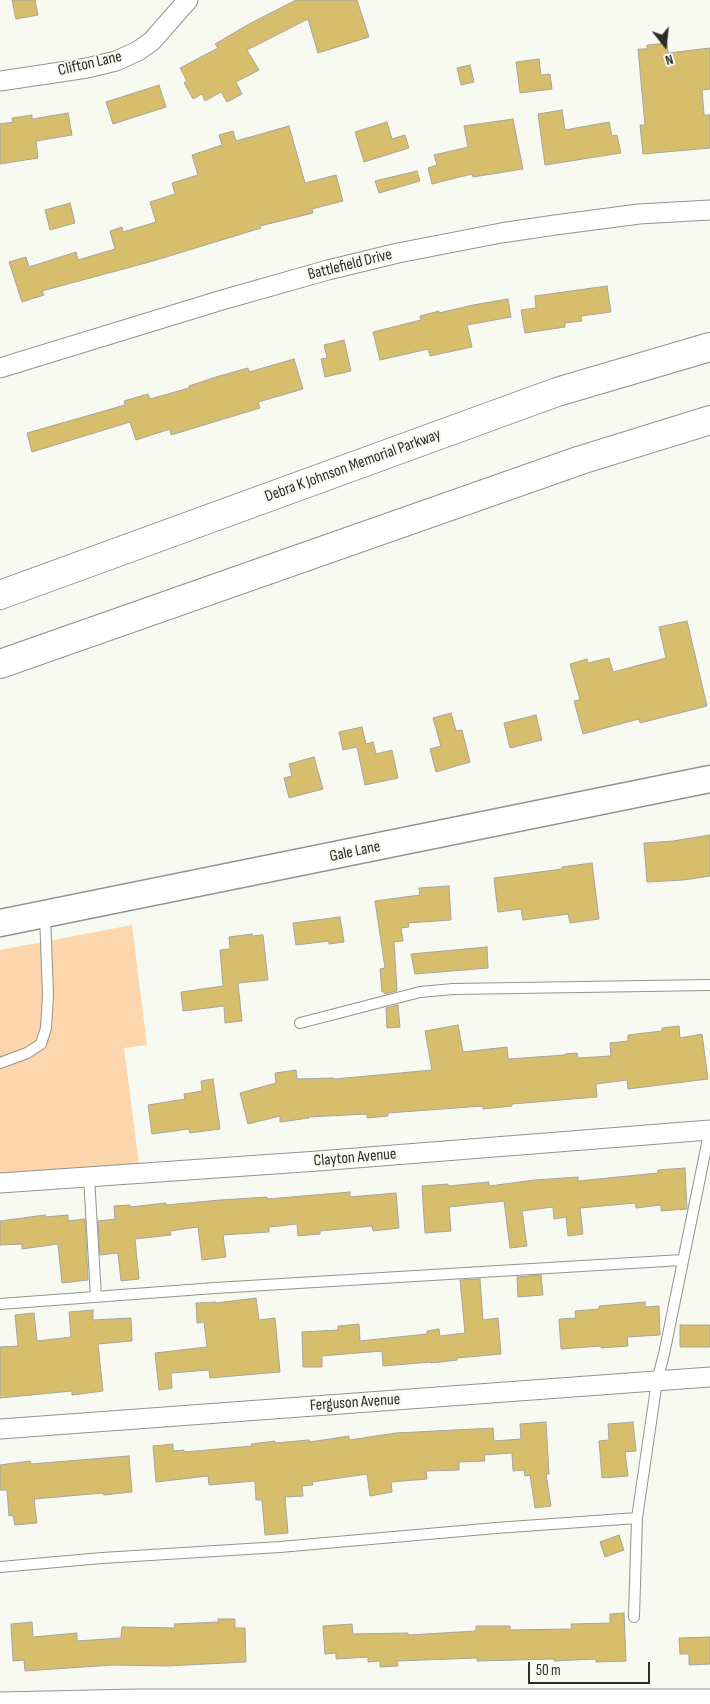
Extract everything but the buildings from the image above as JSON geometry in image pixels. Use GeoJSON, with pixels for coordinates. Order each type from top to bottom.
{"type":"FeatureCollection","features":[{"type":"Feature","properties":{"kind":"highway","name":"Debra K Johnson Memorial Parkway"},"geometry":{"type":"LineString","coordinates":[[0,595],[557,392],[710,347]]}},
{"type":"Feature","properties":{"kind":"highway"},"geometry":{"type":"LineString","coordinates":[[0,664],[581,460],[710,420]]}},
{"type":"Feature","properties":{"kind":"street","name":"Clifton Lane"},"geometry":{"type":"LineString","coordinates":[[0,81],[87,68],[116,61],[138,51],[152,41],[188,0]]}},
{"type":"Feature","properties":{"kind":"street","name":"Battlefield Drive"},"geometry":{"type":"LineString","coordinates":[[0,368],[222,300],[328,270],[398,253],[501,233],[555,225],[640,214],[710,210]]}},
{"type":"Feature","properties":{"kind":"street","name":"Gale Lane"},"geometry":{"type":"LineString","coordinates":[[0,923],[710,779]]}},
{"type":"Feature","properties":{"kind":"street","name":"Clayton Avenue"},"geometry":{"type":"LineString","coordinates":[[0,1184],[710,1130]]}},
{"type":"Feature","properties":{"kind":"street","name":"Ferguson Avenue"},"geometry":{"type":"LineString","coordinates":[[0,1429],[710,1377]]}},
{"type":"Feature","properties":{"kind":"street"},"geometry":{"type":"LineString","coordinates":[[0,1702],[136,1699],[710,1699]]}},
{"type":"Feature","properties":{"kind":"lane"},"geometry":{"type":"LineString","coordinates":[[0,1063],[27,1053],[41,1044],[46,1028],[48,995],[44,914]]}},
{"type":"Feature","properties":{"kind":"lane"},"geometry":{"type":"LineString","coordinates":[[300,1023],[420,992],[710,985]]}},
{"type":"Feature","properties":{"kind":"lane"},"geometry":{"type":"LineString","coordinates":[[634,1617],[637,1518],[657,1381],[710,1130]]}},
{"type":"Feature","properties":{"kind":"lane"},"geometry":{"type":"LineString","coordinates":[[89,1177],[96,1297]]}},
{"type":"Feature","properties":{"kind":"lane"},"geometry":{"type":"LineString","coordinates":[[0,1304],[215,1288],[682,1260]]}},
{"type":"Feature","properties":{"kind":"lane"},"geometry":{"type":"LineString","coordinates":[[0,1567],[102,1558],[280,1547],[637,1518]]}},
{"type":"Feature","properties":{"kind":"shaded area"},"geometry":{"type":"Polygon","coordinates":[[[132,925],[147,1045],[124,1048],[139,1164],[0,1174],[0,950],[132,925]]]}}]}
